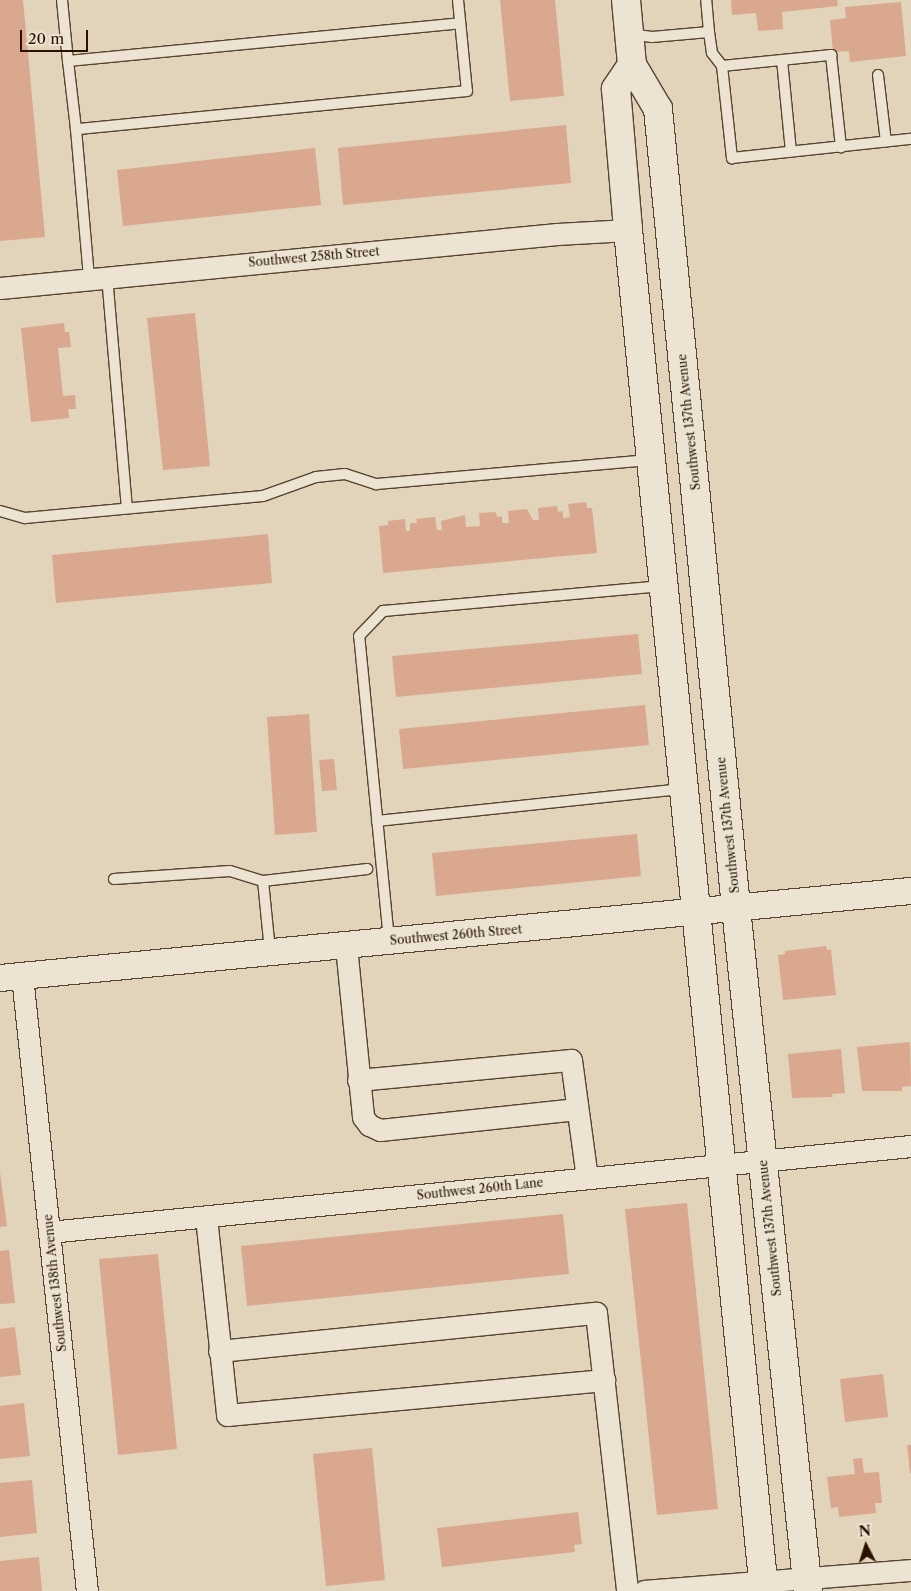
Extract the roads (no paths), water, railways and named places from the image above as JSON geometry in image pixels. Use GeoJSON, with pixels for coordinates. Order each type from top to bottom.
{"type":"FeatureCollection","features":[{"type":"Feature","properties":{"kind":"main road","name":"Southwest 137th Avenue"},"geometry":{"type":"LineString","coordinates":[[626,0],[632,65],[658,109],[736,908],[807,1583]]}},
{"type":"Feature","properties":{"kind":"main road"},"geometry":{"type":"LineString","coordinates":[[632,65],[616,89],[628,230],[664,586],[682,789],[722,1167],[763,1586]]}},
{"type":"Feature","properties":{"kind":"street","name":"Southwest 258th Street"},"geometry":{"type":"LineString","coordinates":[[0,288],[557,234],[628,230]]}},
{"type":"Feature","properties":{"kind":"street","name":"Southwest 260th Street"},"geometry":{"type":"LineString","coordinates":[[11,977],[911,891]]}},
{"type":"Feature","properties":{"kind":"street"},"geometry":{"type":"LineString","coordinates":[[346,946],[358,1080],[363,1117],[369,1125],[380,1130],[577,1109]]}},
{"type":"Feature","properties":{"kind":"street","name":"Southwest 138th Avenue"},"geometry":{"type":"LineString","coordinates":[[11,977],[49,1232],[87,1591]]}},
{"type":"Feature","properties":{"kind":"street"},"geometry":{"type":"LineString","coordinates":[[358,1080],[571,1060],[587,1178]]}},
{"type":"Feature","properties":{"kind":"street","name":"Southwest 260th Lane"},"geometry":{"type":"LineString","coordinates":[[49,1232],[587,1178],[722,1167],[911,1146]]}},
{"type":"Feature","properties":{"kind":"street"},"geometry":{"type":"LineString","coordinates":[[206,1217],[227,1415],[604,1380]]}},
{"type":"Feature","properties":{"kind":"street"},"geometry":{"type":"LineString","coordinates":[[219,1351],[596,1313],[626,1591]]}},
{"type":"Feature","properties":{"kind":"street"},"geometry":{"type":"LineString","coordinates":[[644,1591],[807,1583],[911,1570]]}},
{"type":"Feature","properties":{"kind":"lane"},"geometry":{"type":"LineString","coordinates":[[62,0],[76,129],[98,277],[127,508]]}},
{"type":"Feature","properties":{"kind":"lane"},"geometry":{"type":"LineString","coordinates":[[76,129],[466,91],[458,0]]}},
{"type":"Feature","properties":{"kind":"lane"},"geometry":{"type":"LineString","coordinates":[[706,0],[712,53],[722,66],[732,158],[911,139]]}},
{"type":"Feature","properties":{"kind":"lane"},"geometry":{"type":"LineString","coordinates":[[68,61],[460,23]]}},
{"type":"Feature","properties":{"kind":"lane"},"geometry":{"type":"LineString","coordinates":[[629,34],[652,37],[709,32]]}},
{"type":"Feature","properties":{"kind":"lane"},"geometry":{"type":"LineString","coordinates":[[722,66],[830,55],[841,147]]}},
{"type":"Feature","properties":{"kind":"lane"},"geometry":{"type":"LineString","coordinates":[[782,60],[791,152]]}},
{"type":"Feature","properties":{"kind":"lane"},"geometry":{"type":"LineString","coordinates":[[878,74],[886,142]]}},
{"type":"Feature","properties":{"kind":"lane"},"geometry":{"type":"LineString","coordinates":[[0,511],[25,518],[263,496],[316,477],[345,474],[376,484],[651,460]]}},
{"type":"Feature","properties":{"kind":"lane"},"geometry":{"type":"LineString","coordinates":[[389,941],[359,636],[383,611],[664,586]]}},
{"type":"Feature","properties":{"kind":"lane"},"geometry":{"type":"LineString","coordinates":[[377,821],[682,789]]}},
{"type":"Feature","properties":{"kind":"lane"},"geometry":{"type":"LineString","coordinates":[[114,879],[230,871],[263,881],[367,869]]}},
{"type":"Feature","properties":{"kind":"lane"},"geometry":{"type":"LineString","coordinates":[[263,881],[271,952]]}}]}
